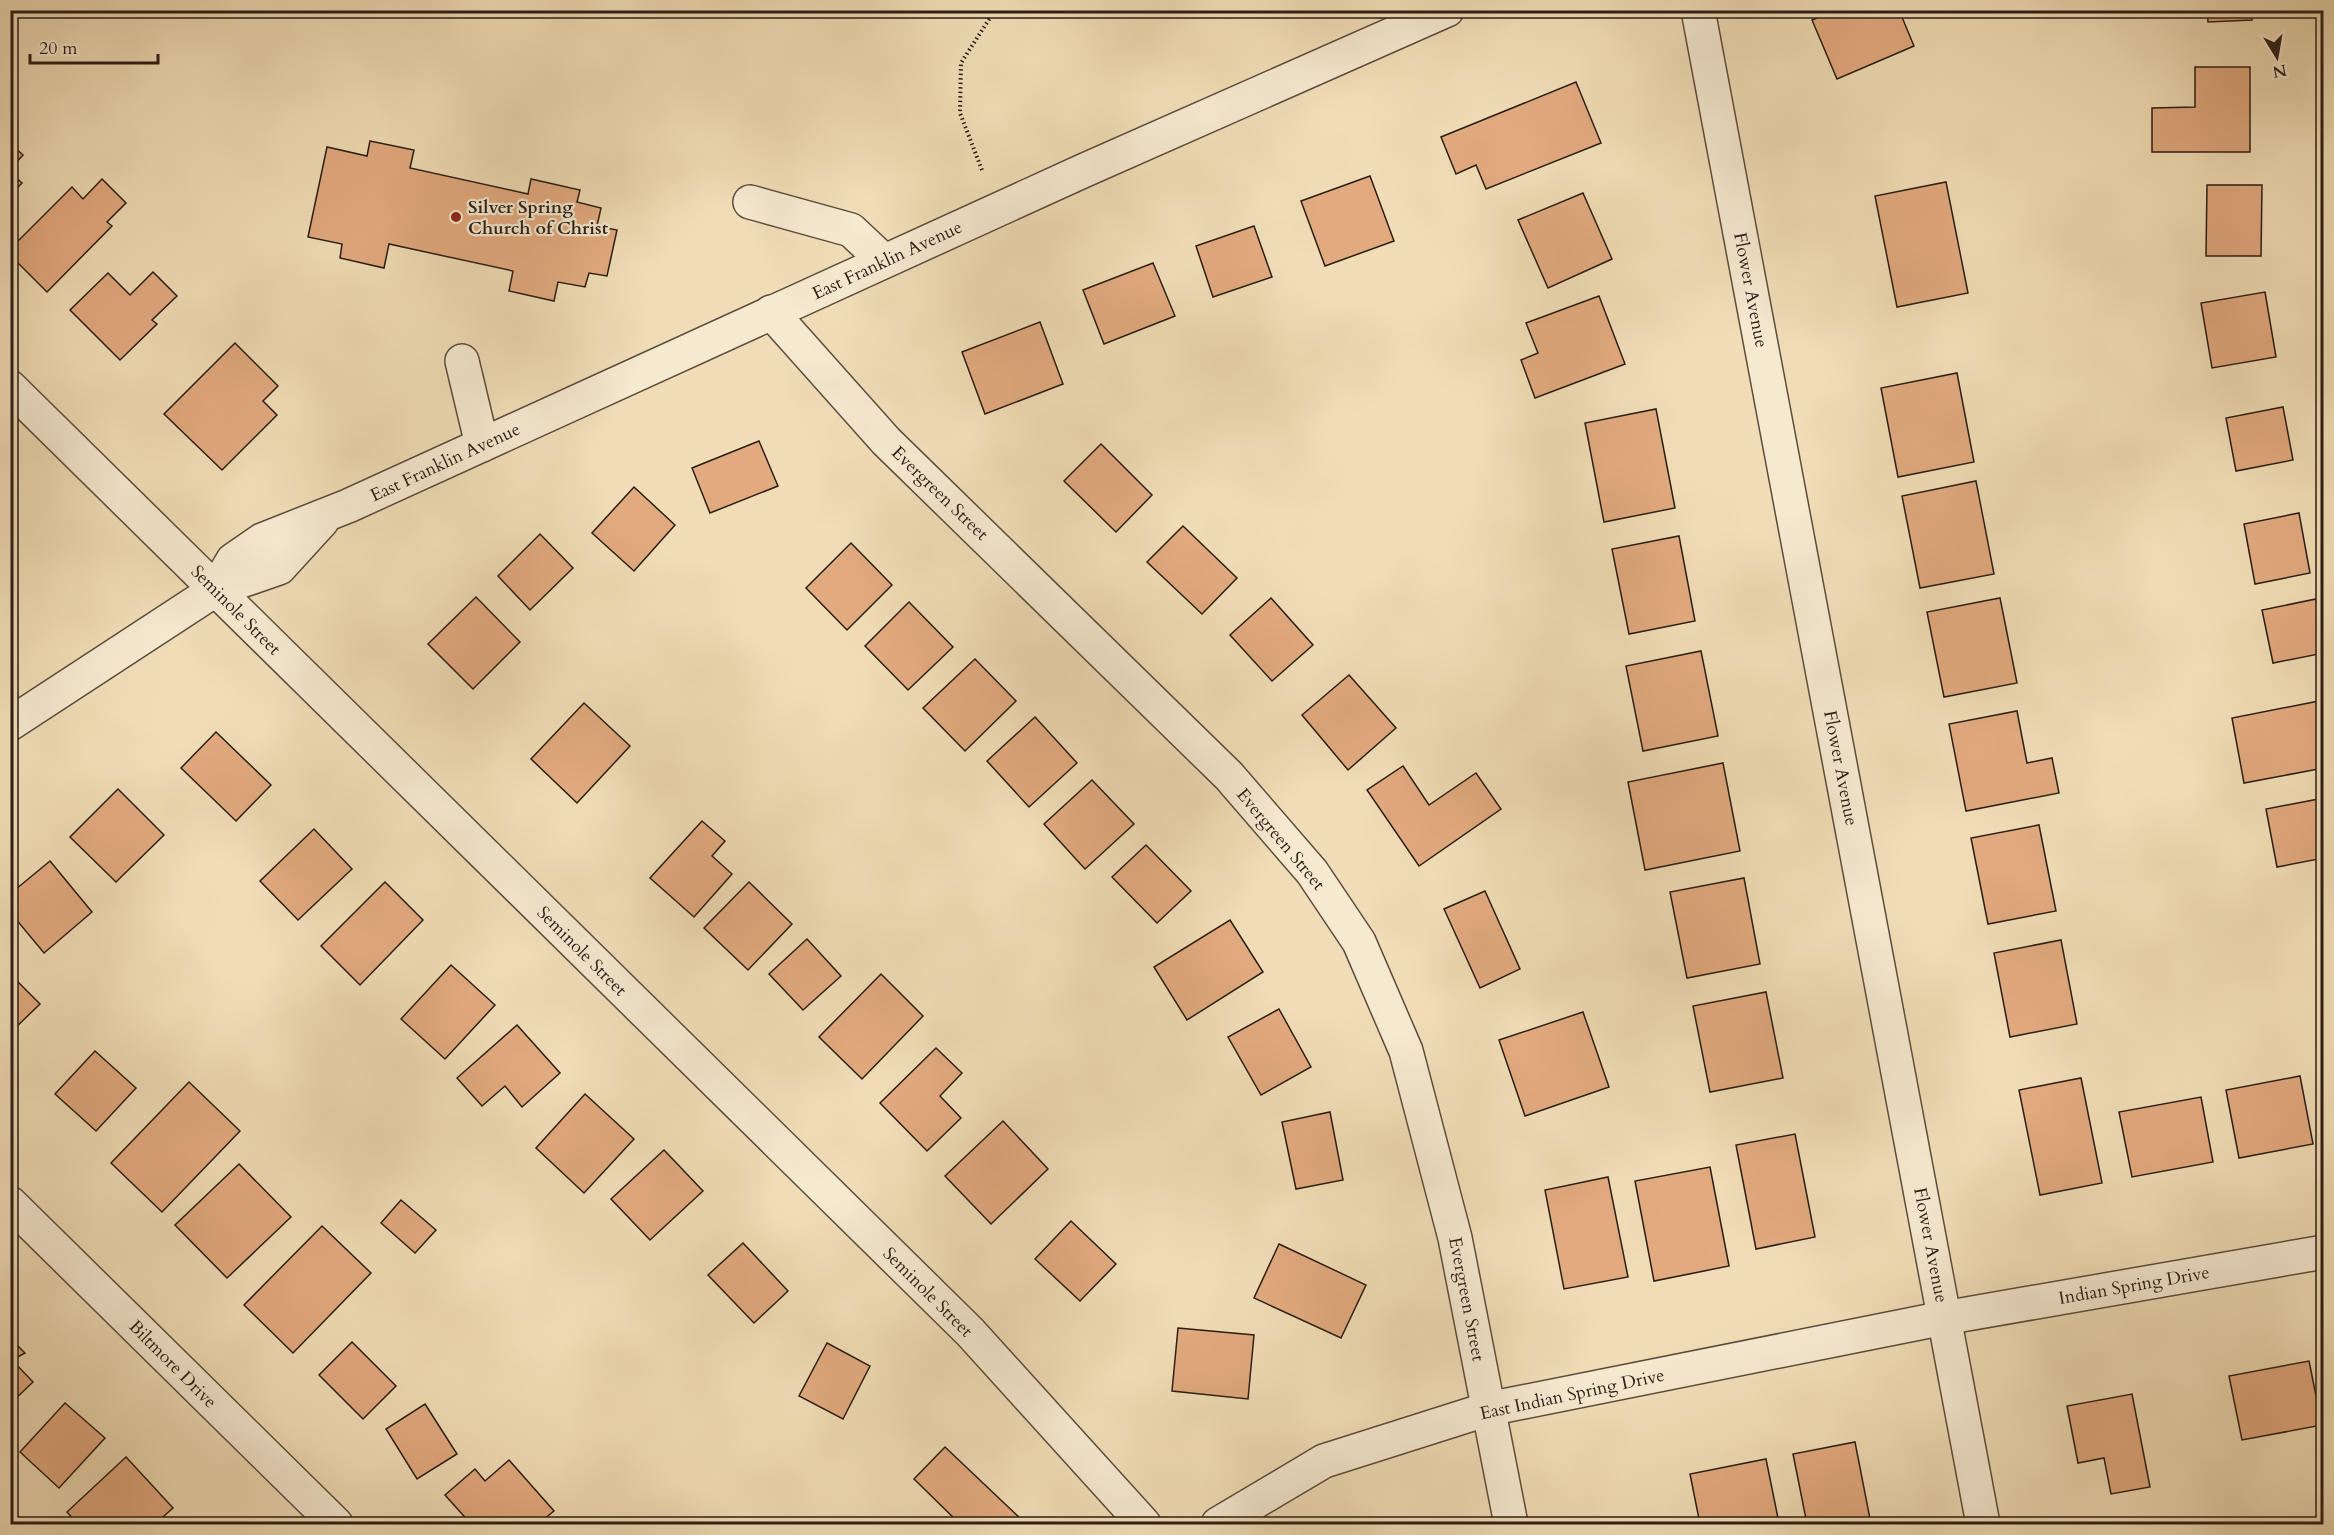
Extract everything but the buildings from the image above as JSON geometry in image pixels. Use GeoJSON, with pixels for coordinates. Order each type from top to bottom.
{"type":"FeatureCollection","features":[{"type":"Feature","properties":{"kind":"street","name":"East Franklin Avenue"},"geometry":{"type":"LineString","coordinates":[[10,724],[215,590],[279,568],[329,514],[1085,170],[1447,10]]}},
{"type":"Feature","properties":{"kind":"street","name":"Flower Avenue"},"geometry":{"type":"LineString","coordinates":[[1698,10],[1983,1524]]}},
{"type":"Feature","properties":{"kind":"street"},"geometry":{"type":"LineString","coordinates":[[750,202],[851,230],[884,261]]}},
{"type":"Feature","properties":{"kind":"street","name":"Evergreen Street"},"geometry":{"type":"LineString","coordinates":[[771,312],[886,441],[1229,776],[1312,872],[1359,942],[1406,1051],[1455,1238],[1511,1524]]}},
{"type":"Feature","properties":{"kind":"street"},"geometry":{"type":"LineString","coordinates":[[462,361],[482,445]]}},
{"type":"Feature","properties":{"kind":"street","name":"Seminole Street"},"geometry":{"type":"LineString","coordinates":[[10,387],[970,1332],[1144,1524]]}},
{"type":"Feature","properties":{"kind":"street","name":"Biltmore Drive"},"geometry":{"type":"LineString","coordinates":[[10,1203],[336,1524]]}},
{"type":"Feature","properties":{"kind":"street","name":"Indian Spring Drive"},"geometry":{"type":"LineString","coordinates":[[1944,1318],[2324,1252]]}},
{"type":"Feature","properties":{"kind":"street","name":"East Indian Spring Drive"},"geometry":{"type":"LineString","coordinates":[[1218,1524],[1324,1461],[1488,1409],[1944,1318]]}},
{"type":"Feature","properties":{"kind":"path"},"geometry":{"type":"LineString","coordinates":[[982,170],[960,113],[961,63],[995,10]]}},
{"type":"Feature","properties":{"kind":"place","name":"Silver Spring Church of Christ"},"geometry":{"type":"Point","coordinates":[456,217]}}]}
